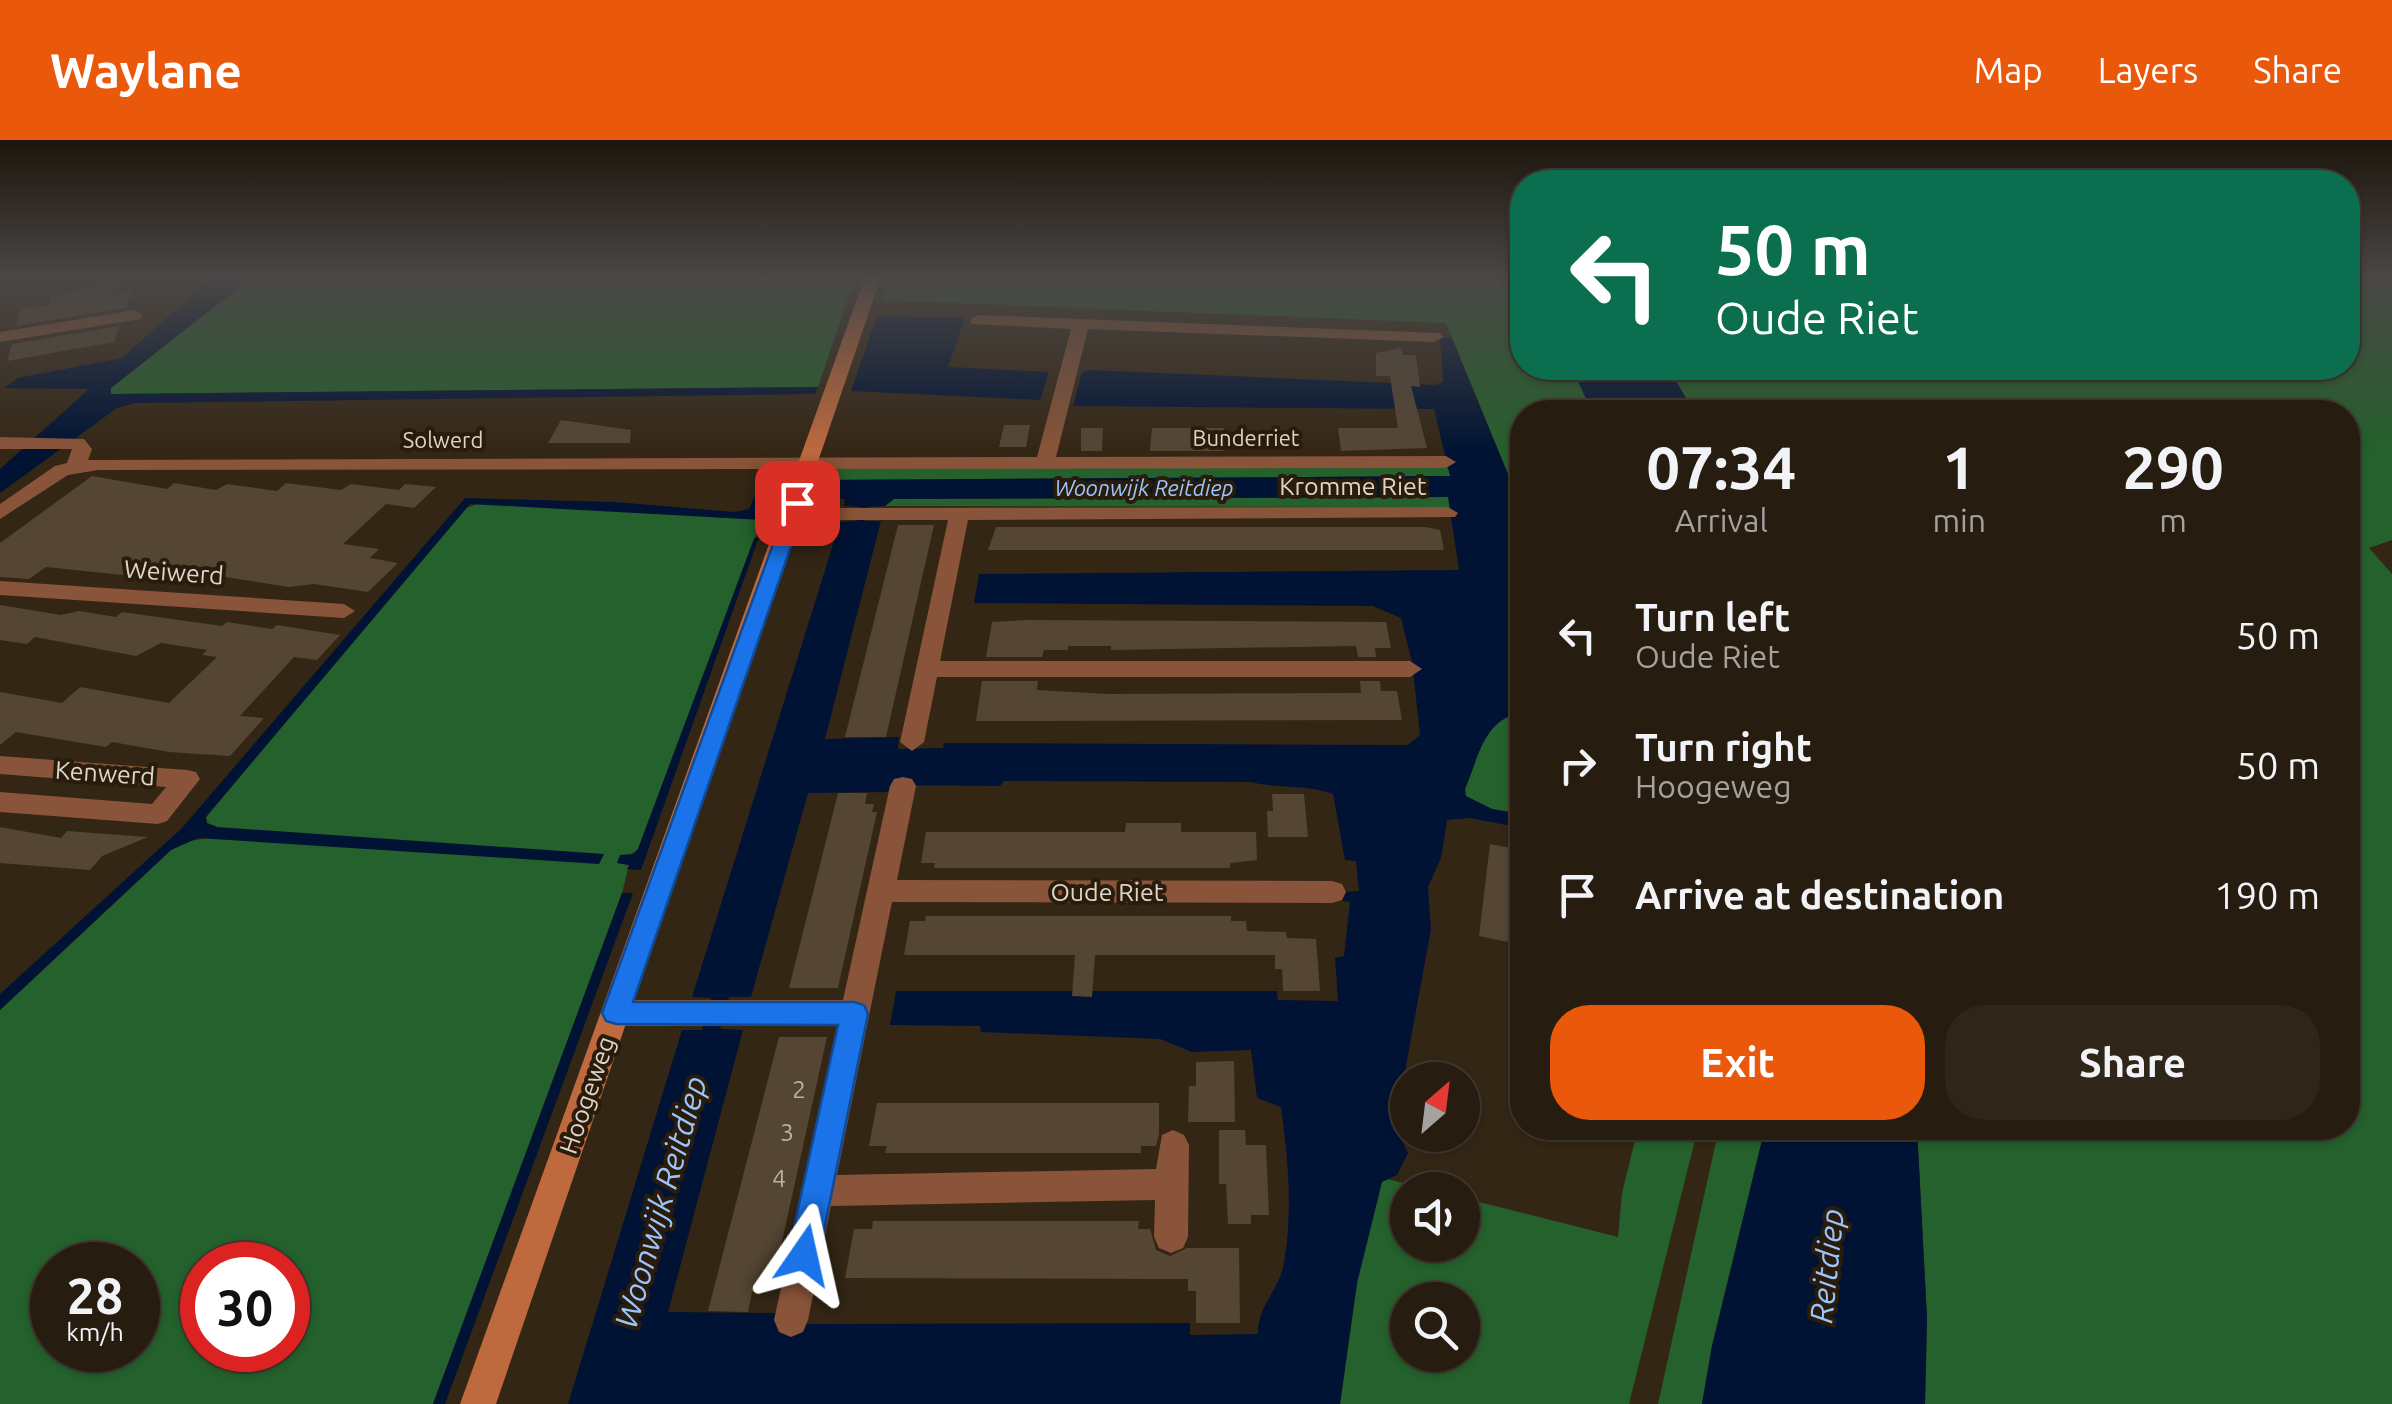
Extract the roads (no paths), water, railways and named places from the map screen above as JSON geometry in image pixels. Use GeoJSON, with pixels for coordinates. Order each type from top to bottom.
{"type":"FeatureCollection","features":[{"type":"Feature","properties":{"kind":"street","name":"Hoogeweg"},"geometry":{"type":"LineString","coordinates":[[478,1404],[795,509],[852,336]]}},
{"type":"Feature","properties":{"kind":"street"},"geometry":{"type":"LineString","coordinates":[[1045,462],[1078,336]]}},
{"type":"Feature","properties":{"kind":"street","name":"Solwerd"},"geometry":{"type":"LineString","coordinates":[[0,442],[76,454],[808,469]]}},
{"type":"Feature","properties":{"kind":"street"},"geometry":{"type":"LineString","coordinates":[[0,514],[57,473],[76,454]]}},
{"type":"Feature","properties":{"kind":"street","name":"Bunderriet"},"geometry":{"type":"LineString","coordinates":[[808,469],[1045,462],[1446,462]]}},
{"type":"Feature","properties":{"kind":"street","name":"Kromme Riet"},"geometry":{"type":"LineString","coordinates":[[795,509],[830,514],[1448,513]]}},
{"type":"Feature","properties":{"kind":"street"},"geometry":{"type":"LineString","coordinates":[[912,742],[959,514]]}},
{"type":"Feature","properties":{"kind":"street","name":"Weiwerd"},"geometry":{"type":"LineString","coordinates":[[0,588],[344,611]]}},
{"type":"Feature","properties":{"kind":"street"},"geometry":{"type":"LineString","coordinates":[[927,668],[1410,669]]}},
{"type":"Feature","properties":{"kind":"street","name":"Kenwerd"},"geometry":{"type":"LineString","coordinates":[[0,765],[186,779],[158,814],[0,802]]}},
{"type":"Feature","properties":{"kind":"street"},"geometry":{"type":"LineString","coordinates":[[791,1320],[903,786]]}},
{"type":"Feature","properties":{"kind":"street","name":"Oude Riet"},"geometry":{"type":"LineString","coordinates":[[882,891],[1332,892]]}},
{"type":"Feature","properties":{"kind":"street"},"geometry":{"type":"LineString","coordinates":[[616,1013],[854,1014]]}},
{"type":"Feature","properties":{"kind":"street"},"geometry":{"type":"LineString","coordinates":[[1171,1237],[1174,1145]]}},
{"type":"Feature","properties":{"kind":"street"},"geometry":{"type":"LineString","coordinates":[[816,1191],[1172,1184]]}},
{"type":"Feature","properties":{"kind":"water"},"geometry":{"type":"Polygon","coordinates":[[[147,336],[177,336],[111,388],[111,394],[818,387],[815,394],[135,403],[117,408],[0,493],[0,469],[89,389],[4,388],[18,378],[122,358],[147,336]]]}},
{"type":"Feature","properties":{"kind":"water"},"geometry":{"type":"Polygon","coordinates":[[[870,336],[959,336],[948,367],[1049,372],[1040,400],[851,391],[870,336]]]}},
{"type":"Feature","properties":{"kind":"water","name":"Woonwijk Reitdiep"},"geometry":{"type":"Polygon","coordinates":[[[1440,338],[1451,338],[1510,479],[1510,716],[1484,741],[1465,789],[1466,796],[1492,809],[1510,812],[1510,826],[1470,818],[1447,820],[1441,858],[1428,887],[1431,929],[1407,1062],[1390,1062],[1390,1152],[1408,1153],[1398,1172],[1390,1172],[1390,1178],[1382,1182],[1357,1283],[1340,1404],[568,1404],[682,1030],[702,1030],[711,998],[692,997],[840,522],[857,521],[861,507],[844,506],[845,499],[785,494],[768,506],[765,520],[470,504],[206,817],[207,823],[217,827],[604,854],[599,864],[198,838],[171,850],[0,1010],[0,994],[182,828],[465,498],[615,502],[735,512],[749,509],[763,485],[776,477],[820,480],[1450,476],[1434,409],[1073,406],[1082,372],[1436,385],[1443,382],[1440,338]],[[1448,497],[894,499],[885,506],[868,507],[865,521],[881,521],[825,739],[899,737],[898,749],[943,748],[944,743],[1408,745],[1420,735],[1412,662],[1401,618],[1373,606],[974,603],[979,574],[1459,570],[1448,497]],[[1004,781],[1000,786],[890,785],[888,792],[808,793],[751,997],[729,997],[720,1029],[743,1030],[668,1312],[776,1313],[775,1324],[1190,1323],[1190,1335],[1258,1334],[1261,1315],[1284,1263],[1289,1185],[1281,1107],[1257,1098],[1251,1050],[1192,1052],[1160,1039],[981,1032],[980,1026],[890,1025],[896,991],[1277,991],[1278,1000],[1338,1001],[1335,958],[1344,956],[1350,902],[1343,901],[1341,892],[1359,891],[1356,861],[1345,860],[1333,794],[1272,785],[1004,781]]]}},
{"type":"Feature","properties":{"kind":"water"},"geometry":{"type":"Polygon","coordinates":[[[1577,380],[1675,380],[1687,400],[1587,400],[1577,380]]]}},
{"type":"Feature","properties":{"kind":"water"},"geometry":{"type":"Polygon","coordinates":[[[759,537],[641,870],[627,869],[629,865],[617,863],[620,855],[634,854],[638,849],[754,539],[759,537]]]}},
{"type":"Feature","properties":{"kind":"water"},"geometry":{"type":"Polygon","coordinates":[[[622,893],[633,893],[445,1404],[433,1404],[622,893]]]}},
{"type":"Feature","properties":{"kind":"water","name":"Reitdiep"},"geometry":{"type":"Polygon","coordinates":[[[1762,1140],[1918,1140],[1927,1318],[1925,1404],[1702,1404],[1712,1346],[1762,1140]]]}}]}
